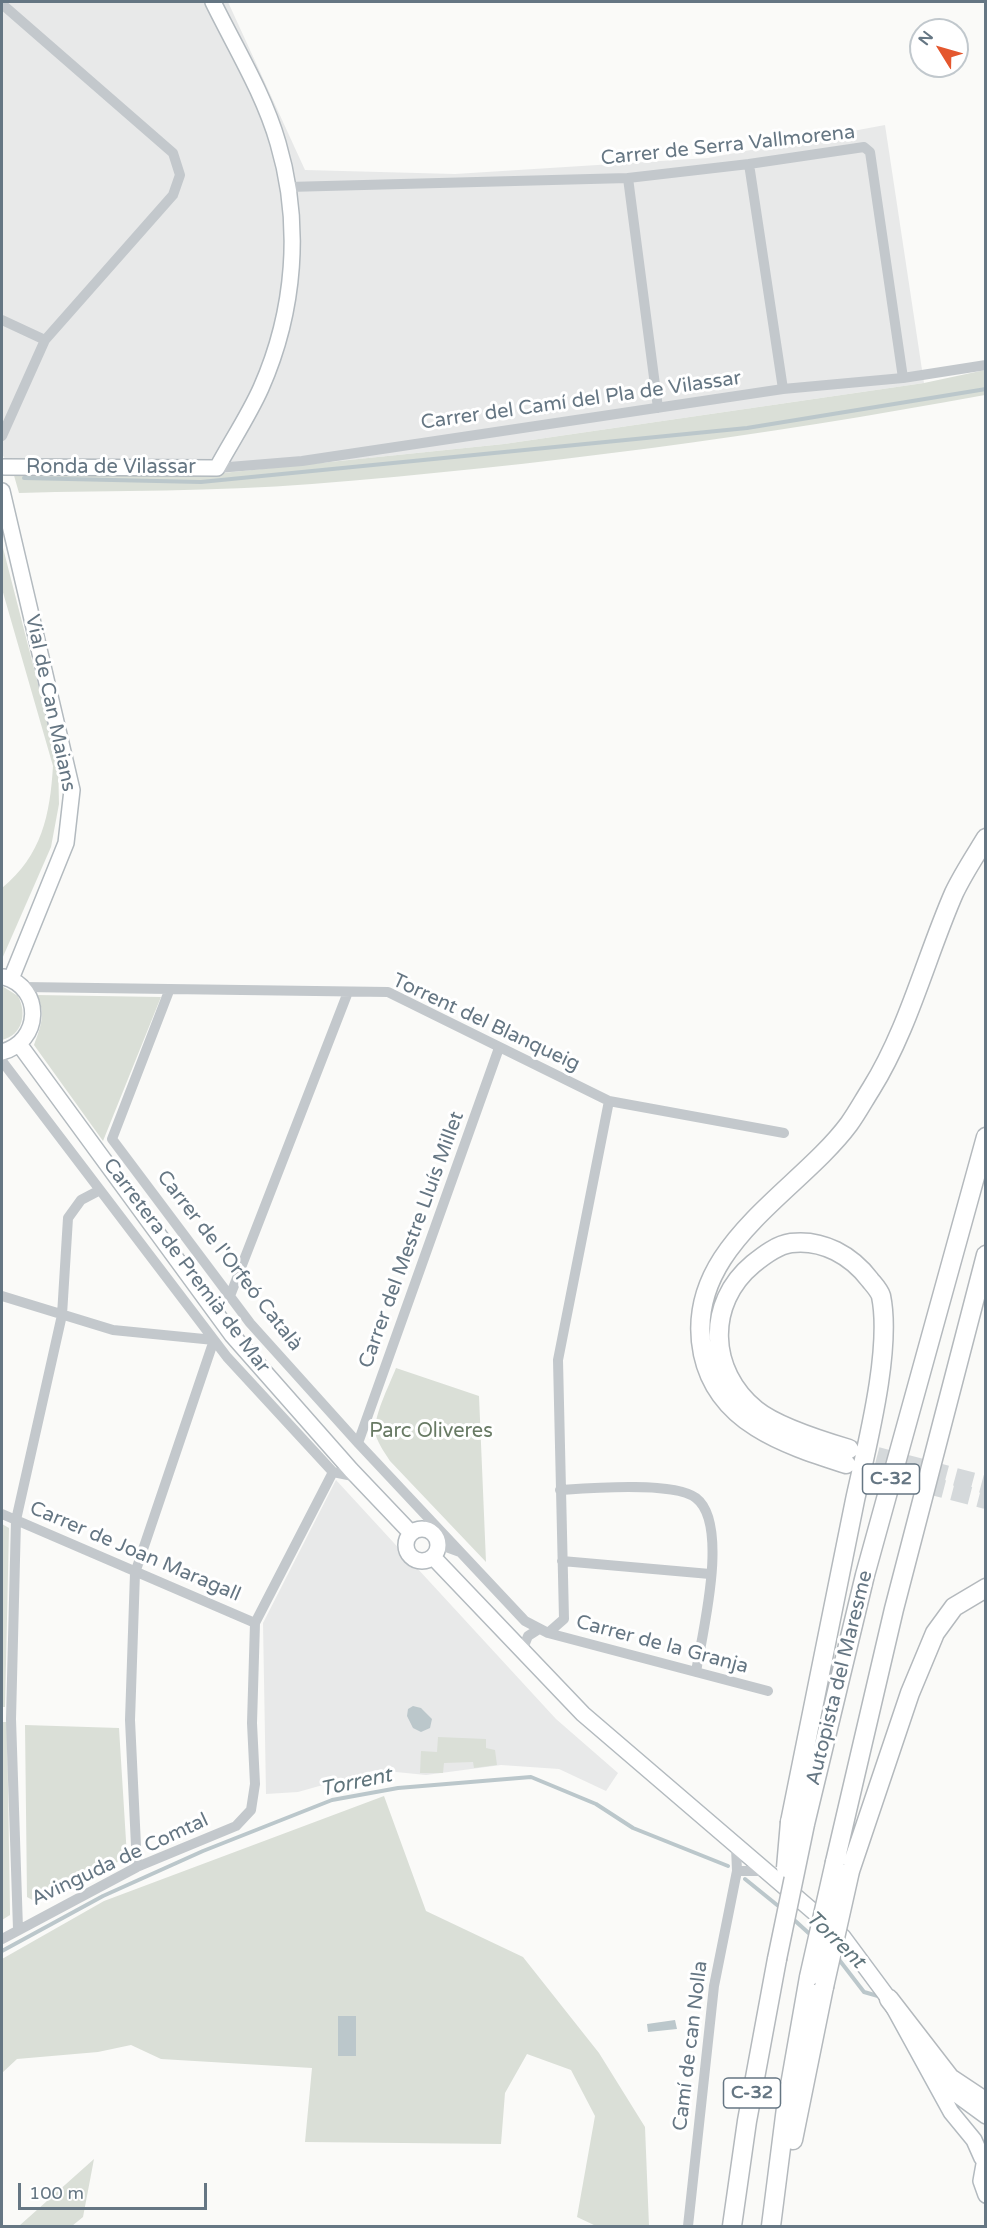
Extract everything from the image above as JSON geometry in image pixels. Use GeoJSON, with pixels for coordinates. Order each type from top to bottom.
{"type":"FeatureCollection","features":[{"type":"Feature","properties":{"kind":"highway"},"geometry":{"type":"LineString","coordinates":[[854,1454],[786,1444],[747,1422],[721,1394],[706,1368],[700,1337],[700,1316],[707,1287],[722,1259],[775,1197],[849,1125],[883,1069],[955,891],[986,838]]}},
{"type":"Feature","properties":{"kind":"highway","name":"Autopista del Maresme"},"geometry":{"type":"LineString","coordinates":[[798,1823],[986,1137]]}},
{"type":"Feature","properties":{"kind":"highway"},"geometry":{"type":"LineString","coordinates":[[791,1244],[837,1250],[857,1263],[880,1292],[885,1329],[854,1454],[756,1410],[734,1385],[721,1361],[717,1338],[719,1317],[736,1281],[769,1251],[791,1244]]}},
{"type":"Feature","properties":{"kind":"highway","name":"Autopista del Maresme"},"geometry":{"type":"LineString","coordinates":[[773,2226],[786,2108],[809,1977],[842,1866],[894,1609],[986,1255]]}},
{"type":"Feature","properties":{"kind":"highway","name":"C-32"},"geometry":{"type":"LineString","coordinates":[[732,2226],[747,2121],[777,1959],[854,1454]]}},
{"type":"Feature","properties":{"kind":"highway"},"geometry":{"type":"LineString","coordinates":[[773,2226],[824,1988],[842,1866],[935,1633],[954,1607],[986,1588]]}},
{"type":"Feature","properties":{"kind":"highway"},"geometry":{"type":"LineString","coordinates":[[889,1999],[950,2078],[986,2102]]}},
{"type":"Feature","properties":{"kind":"street"},"geometry":{"type":"LineString","coordinates":[[213,2],[267,113],[278,143],[288,187],[292,225],[292,268],[283,325],[260,390],[217,468]]}},
{"type":"Feature","properties":{"kind":"street"},"geometry":{"type":"LineString","coordinates":[[2,4],[173,153],[180,175],[173,195],[45,340],[2,436]]}},
{"type":"Feature","properties":{"kind":"street","name":"Carrer de Serra Vallmorena"},"geometry":{"type":"LineString","coordinates":[[288,187],[628,178],[749,164],[864,147],[870,152],[903,378]]}},
{"type":"Feature","properties":{"kind":"street"},"geometry":{"type":"LineString","coordinates":[[749,164],[783,389]]}},
{"type":"Feature","properties":{"kind":"street"},"geometry":{"type":"LineString","coordinates":[[628,178],[658,408]]}},
{"type":"Feature","properties":{"kind":"street"},"geometry":{"type":"LineString","coordinates":[[2,320],[45,340]]}},
{"type":"Feature","properties":{"kind":"street","name":"Carrer del Camí del Pla de Vilassar"},"geometry":{"type":"LineString","coordinates":[[217,468],[302,461],[783,389],[903,378],[986,365]]}},
{"type":"Feature","properties":{"kind":"street","name":"Ronda de Vilassar"},"geometry":{"type":"LineString","coordinates":[[2,464],[217,468]]}},
{"type":"Feature","properties":{"kind":"street","name":"Vial de Can Maians"},"geometry":{"type":"LineString","coordinates":[[2,491],[72,790],[66,843],[12,981]]}},
{"type":"Feature","properties":{"kind":"street"},"geometry":{"type":"LineString","coordinates":[[2,1052],[19,1044],[28,1033],[33,1021],[30,997],[12,981]]}},
{"type":"Feature","properties":{"kind":"street","name":"Torrent del Blanqueig"},"geometry":{"type":"LineString","coordinates":[[12,981],[169,991],[388,992],[609,1101],[784,1133]]}},
{"type":"Feature","properties":{"kind":"street","name":"Carrer de l'Orfeó Català"},"geometry":{"type":"LineString","coordinates":[[169,991],[112,1139],[250,1323],[460,1552],[525,1620],[544,1631]]}},
{"type":"Feature","properties":{"kind":"street"},"geometry":{"type":"LineString","coordinates":[[230,1296],[348,992]]}},
{"type":"Feature","properties":{"kind":"street","name":"Carretera de Premià de Mar"},"geometry":{"type":"LineString","coordinates":[[19,1044],[232,1335],[358,1477],[418,1531]]}},
{"type":"Feature","properties":{"kind":"street","name":"Carrer del Mestre Lluís Millet"},"geometry":{"type":"LineString","coordinates":[[358,1443],[500,1048]]}},
{"type":"Feature","properties":{"kind":"street"},"geometry":{"type":"LineString","coordinates":[[2,1060],[214,1340],[333,1472],[358,1477]]}},
{"type":"Feature","properties":{"kind":"street"},"geometry":{"type":"LineString","coordinates":[[522,1651],[528,1636],[544,1631],[564,1619],[558,1360],[609,1101]]}},
{"type":"Feature","properties":{"kind":"street"},"geometry":{"type":"LineString","coordinates":[[18,1929],[11,1719],[16,1520],[62,1315],[68,1218],[81,1200],[100,1190]]}},
{"type":"Feature","properties":{"kind":"street"},"geometry":{"type":"LineString","coordinates":[[2,1296],[113,1330],[214,1340]]}},
{"type":"Feature","properties":{"kind":"street"},"geometry":{"type":"LineString","coordinates":[[137,1868],[130,1720],[135,1573],[214,1340]]}},
{"type":"Feature","properties":{"kind":"street"},"geometry":{"type":"LineString","coordinates":[[255,1623],[333,1472]]}},
{"type":"Feature","properties":{"kind":"street"},"geometry":{"type":"LineString","coordinates":[[560,1490],[672,1488],[695,1497],[705,1509],[712,1533],[710,1574],[696,1672]]}},
{"type":"Feature","properties":{"kind":"street","name":"Carrer de Joan Maragall"},"geometry":{"type":"LineString","coordinates":[[2,1514],[255,1623]]}},
{"type":"Feature","properties":{"kind":"street"},"geometry":{"type":"LineString","coordinates":[[418,1531],[436,1537],[435,1550],[426,1561],[412,1559],[406,1549],[406,1540],[418,1531],[424,1514]]}},
{"type":"Feature","properties":{"kind":"street"},"geometry":{"type":"LineString","coordinates":[[435,1550],[460,1552]]}},
{"type":"Feature","properties":{"kind":"street"},"geometry":{"type":"LineString","coordinates":[[435,1550],[522,1651],[583,1714],[843,1937],[889,1999],[951,2112],[984,2156],[981,2181],[986,2195]]}},
{"type":"Feature","properties":{"kind":"street"},"geometry":{"type":"LineString","coordinates":[[562,1561],[710,1574]]}},
{"type":"Feature","properties":{"kind":"street","name":"Avinguda de Comtal"},"geometry":{"type":"LineString","coordinates":[[2,1939],[137,1868],[236,1826],[251,1810],[255,1784],[252,1723],[255,1623]]}},
{"type":"Feature","properties":{"kind":"street","name":"Carrer de la Granja"},"geometry":{"type":"LineString","coordinates":[[544,1631],[768,1691]]}},
{"type":"Feature","properties":{"kind":"street","name":"Camí de can Nolla"},"geometry":{"type":"LineString","coordinates":[[688,2226],[714,1986],[737,1871],[736,1847]]}},
{"type":"Feature","properties":{"kind":"street"},"geometry":{"type":"LineString","coordinates":[[737,1871],[767,1872]]}},
{"type":"Feature","properties":{"kind":"street"},"geometry":{"type":"LineString","coordinates":[[927,2071],[952,2094],[986,2116]]}},
{"type":"Feature","properties":{"kind":"shaded area"},"geometry":{"type":"Polygon","coordinates":[[[2,2],[228,2],[305,170],[455,174],[708,158],[885,125],[924,383],[504,444],[213,474],[13,472],[2,454],[2,2]]]}},
{"type":"Feature","properties":{"kind":"shaded area"},"geometry":{"type":"Polygon","coordinates":[[[336,1480],[556,1719],[618,1773],[606,1791],[559,1769],[501,1765],[426,1775],[376,1770],[298,1792],[266,1794],[263,1623],[336,1480]]]}},
{"type":"Feature","properties":{"kind":"shaded area"},"geometry":{"type":"Polygon","coordinates":[[[413,1706],[421,1708],[432,1719],[430,1728],[421,1732],[413,1728],[407,1716],[408,1709],[413,1706]]]}},
{"type":"Feature","properties":{"kind":"shaded area"},"geometry":{"type":"Polygon","coordinates":[[[338,2016],[356,2016],[356,2056],[338,2056],[338,2016]]]}},
{"type":"Feature","properties":{"kind":"shaded area"},"geometry":{"type":"Polygon","coordinates":[[[675,2020],[677,2029],[648,2032],[647,2024],[675,2020]]]}},
{"type":"Feature","properties":{"kind":"green space"},"geometry":{"type":"Polygon","coordinates":[[[985,370],[985,395],[818,424],[650,448],[397,477],[276,487],[19,493],[13,472],[213,474],[504,444],[924,383],[985,370]]]}},
{"type":"Feature","properties":{"kind":"green space"},"geometry":{"type":"Polygon","coordinates":[[[2,544],[58,762],[59,804],[51,847],[2,959],[2,888],[16,875],[35,848],[46,817],[53,766],[2,589],[2,544]]]}},
{"type":"Feature","properties":{"kind":"green space"},"geometry":{"type":"Polygon","coordinates":[[[2,986],[18,996],[22,1016],[15,1033],[2,1040],[2,986]]]}},
{"type":"Feature","properties":{"kind":"green space"},"geometry":{"type":"Polygon","coordinates":[[[37,995],[161,997],[103,1141],[34,1045],[42,1014],[37,995]]]}},
{"type":"Feature","properties":{"kind":"green space","name":"Parc Oliveres"},"geometry":{"type":"Polygon","coordinates":[[[396,1368],[479,1396],[486,1562],[390,1461],[379,1443],[375,1429],[376,1421],[396,1368]]]}},
{"type":"Feature","properties":{"kind":"green space"},"geometry":{"type":"Polygon","coordinates":[[[2,1524],[9,1528],[5,1707],[2,1707],[2,1524]]]}},
{"type":"Feature","properties":{"kind":"green space"},"geometry":{"type":"Polygon","coordinates":[[[2,1722],[7,1722],[10,1915],[2,1920],[2,1722]]]}},
{"type":"Feature","properties":{"kind":"green space"},"geometry":{"type":"Polygon","coordinates":[[[25,1725],[119,1728],[127,1857],[38,1903],[27,1897],[25,1725]]]}},
{"type":"Feature","properties":{"kind":"green space"},"geometry":{"type":"Polygon","coordinates":[[[438,1737],[486,1739],[486,1748],[495,1750],[497,1765],[474,1768],[473,1762],[444,1763],[443,1773],[420,1773],[421,1751],[437,1752],[438,1737]]]}},
{"type":"Feature","properties":{"kind":"green space"},"geometry":{"type":"Polygon","coordinates":[[[384,1796],[426,1911],[523,1957],[599,2053],[645,2127],[649,2226],[596,2226],[577,2217],[595,2116],[571,2070],[527,2054],[505,2093],[501,2144],[305,2142],[312,2068],[161,2059],[131,2045],[98,2052],[17,2059],[2,2073],[2,1959],[104,1901],[384,1796]]]}},
{"type":"Feature","properties":{"kind":"green space"},"geometry":{"type":"Polygon","coordinates":[[[94,2159],[83,2217],[72,2226],[19,2226],[94,2159]]]}},
{"type":"Feature","properties":{"kind":"waterway"},"geometry":{"type":"LineString","coordinates":[[24,478],[201,482],[747,428],[986,389]]}},
{"type":"Feature","properties":{"kind":"waterway","name":"Torrent"},"geometry":{"type":"LineString","coordinates":[[2,1951],[103,1896],[203,1851],[332,1800],[398,1788],[531,1777],[596,1804],[633,1828],[728,1866]]}},
{"type":"Feature","properties":{"kind":"waterway","name":"Torrent"},"geometry":{"type":"LineString","coordinates":[[745,1879],[782,1909]]}},
{"type":"Feature","properties":{"kind":"waterway","name":"Torrent"},"geometry":{"type":"LineString","coordinates":[[792,1918],[813,1937]]}},
{"type":"Feature","properties":{"kind":"waterway","name":"Torrent"},"geometry":{"type":"LineString","coordinates":[[837,1957],[864,1992],[878,1996]]}},
{"type":"Feature","properties":{"kind":"tunnel"},"geometry":{"type":"LineString","coordinates":[[851,1449],[986,1485]]}},
{"type":"Feature","properties":{"kind":"tunnel"},"geometry":{"type":"LineString","coordinates":[[848,1464],[986,1500]]}}]}
